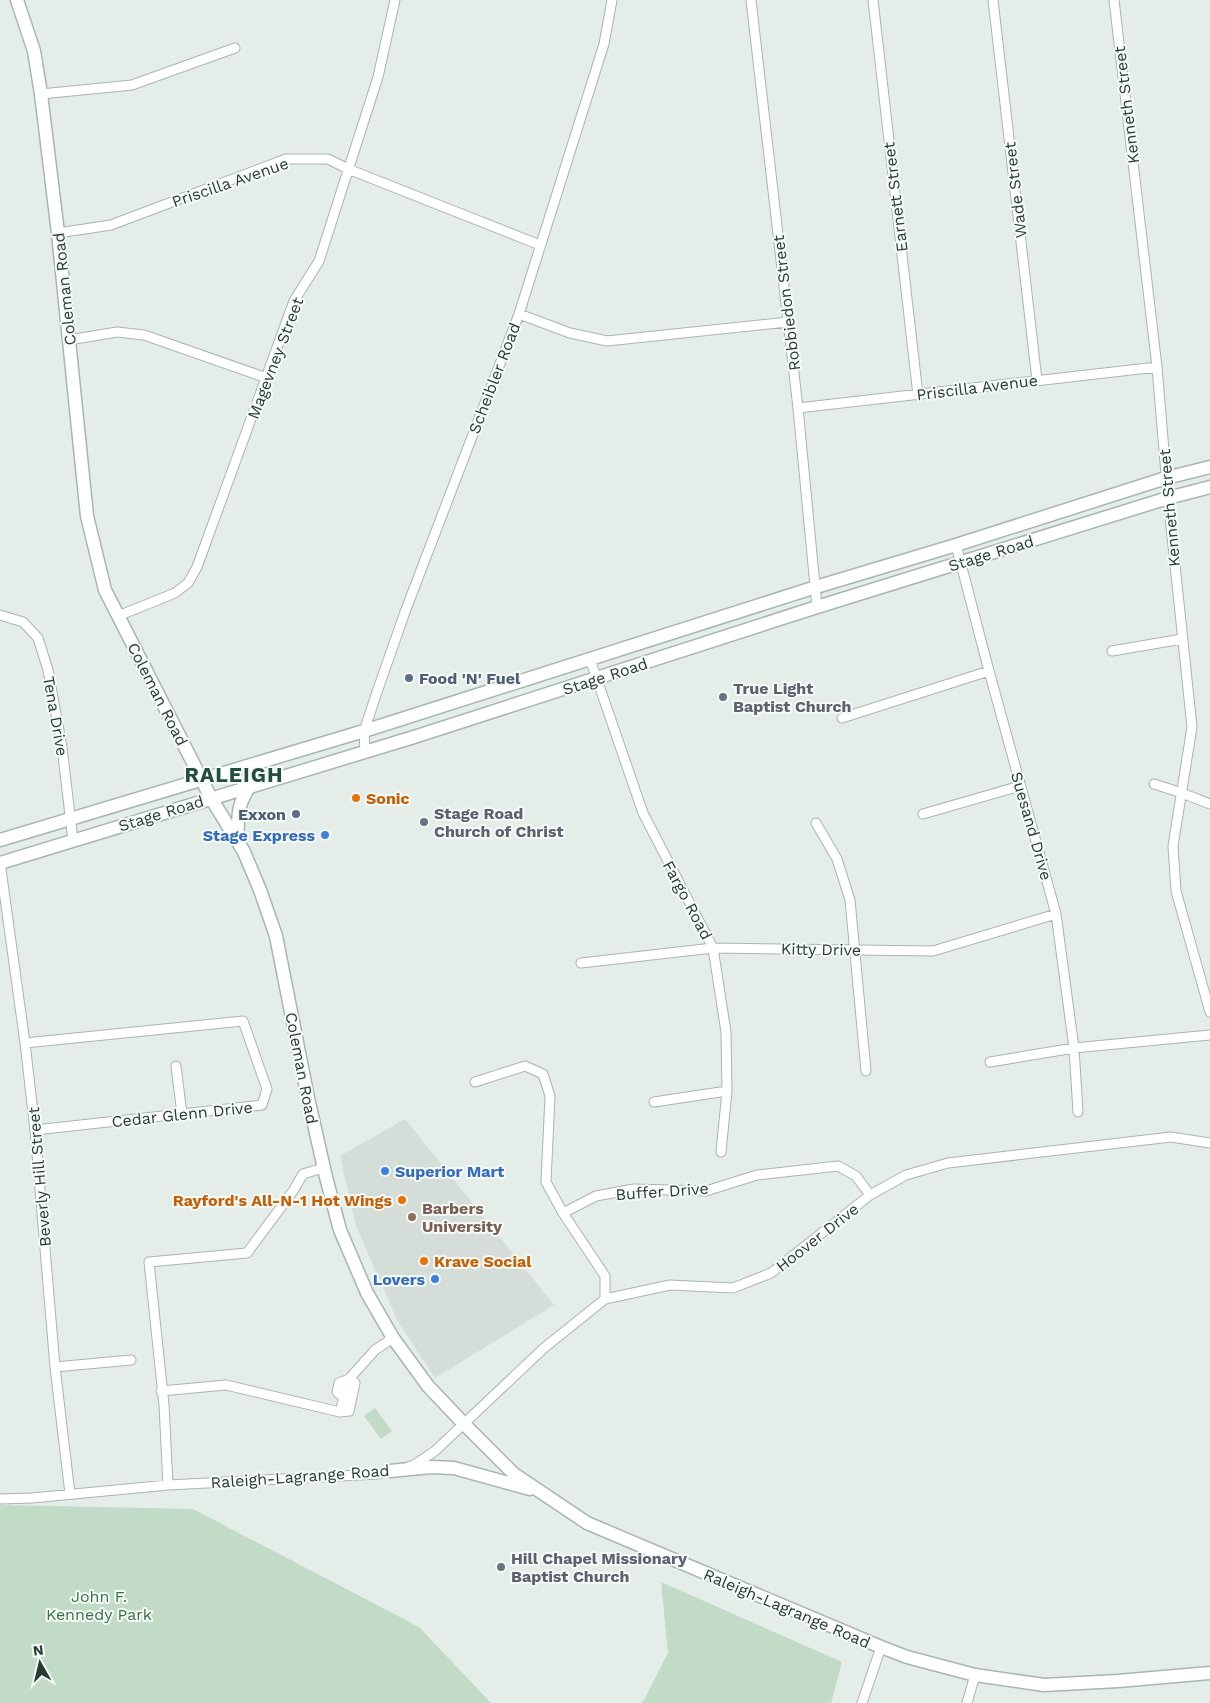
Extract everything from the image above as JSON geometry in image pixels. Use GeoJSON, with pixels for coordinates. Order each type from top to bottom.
{"type":"FeatureCollection","features":[{"type":"Feature","properties":{"kind":"main road","name":"Coleman Road"},"geometry":{"type":"LineString","coordinates":[[17,0],[34,51],[41,94],[70,340],[87,516],[105,590],[211,798],[237,840],[260,890],[276,936],[324,1168],[340,1230],[367,1293],[392,1338],[428,1386],[464,1424]]}},
{"type":"Feature","properties":{"kind":"main road","name":"Stage Road"},"geometry":{"type":"LineString","coordinates":[[0,840],[364,731],[816,587],[1166,478],[1210,467]]}},
{"type":"Feature","properties":{"kind":"main road","name":"Stage Road"},"geometry":{"type":"LineString","coordinates":[[0,862],[365,752],[817,607],[1210,486]]}},
{"type":"Feature","properties":{"kind":"main road"},"geometry":{"type":"LineString","coordinates":[[237,840],[241,798],[250,786]]}},
{"type":"Feature","properties":{"kind":"main road","name":"Raleigh-Lagrange Road"},"geometry":{"type":"LineString","coordinates":[[464,1424],[514,1474],[587,1523],[907,1657],[975,1674],[1044,1685],[1118,1682],[1210,1673]]}},
{"type":"Feature","properties":{"kind":"main road"},"geometry":{"type":"LineString","coordinates":[[390,1471],[431,1467],[454,1468],[542,1493]]}},
{"type":"Feature","properties":{"kind":"street","name":"Magevney Street"},"geometry":{"type":"LineString","coordinates":[[118,616],[175,593],[188,583],[197,567],[294,302],[319,261],[378,77],[395,0]]}},
{"type":"Feature","properties":{"kind":"street","name":"Scheibler Road"},"geometry":{"type":"LineString","coordinates":[[365,752],[364,731],[405,612],[519,314],[604,44],[612,0]]}},
{"type":"Feature","properties":{"kind":"street","name":"Robbiedon Street"},"geometry":{"type":"LineString","coordinates":[[751,0],[798,408],[817,607]]}},
{"type":"Feature","properties":{"kind":"street","name":"Earnett Street"},"geometry":{"type":"LineString","coordinates":[[873,0],[918,395]]}},
{"type":"Feature","properties":{"kind":"street","name":"Wade Street"},"geometry":{"type":"LineString","coordinates":[[993,0],[1037,380]]}},
{"type":"Feature","properties":{"kind":"street","name":"Kenneth Street"},"geometry":{"type":"LineString","coordinates":[[1114,0],[1156,367],[1192,727],[1173,846],[1176,891],[1210,1012]]}},
{"type":"Feature","properties":{"kind":"street"},"geometry":{"type":"LineString","coordinates":[[41,94],[132,85],[235,48]]}},
{"type":"Feature","properties":{"kind":"street","name":"Priscilla Avenue"},"geometry":{"type":"LineString","coordinates":[[58,233],[111,225],[286,159],[328,159],[348,169],[540,246]]}},
{"type":"Feature","properties":{"kind":"street"},"geometry":{"type":"LineString","coordinates":[[519,314],[570,333],[607,341],[788,322]]}},
{"type":"Feature","properties":{"kind":"street"},"geometry":{"type":"LineString","coordinates":[[70,340],[116,332],[144,335],[267,378]]}},
{"type":"Feature","properties":{"kind":"street","name":"Priscilla Avenue"},"geometry":{"type":"LineString","coordinates":[[798,408],[1156,367]]}},
{"type":"Feature","properties":{"kind":"street","name":"Suesand Drive"},"geometry":{"type":"LineString","coordinates":[[956,544],[988,670],[1056,914],[1074,1048],[1078,1112]]}},
{"type":"Feature","properties":{"kind":"street","name":"Tena Drive"},"geometry":{"type":"LineString","coordinates":[[0,615],[23,622],[38,638],[48,670],[61,740],[73,841]]}},
{"type":"Feature","properties":{"kind":"street"},"geometry":{"type":"LineString","coordinates":[[1112,651],[1182,639]]}},
{"type":"Feature","properties":{"kind":"street","name":"Fargo Road"},"geometry":{"type":"LineString","coordinates":[[590,659],[643,813],[713,948],[726,1032],[727,1091],[721,1152]]}},
{"type":"Feature","properties":{"kind":"street"},"geometry":{"type":"LineString","coordinates":[[842,718],[988,670]]}},
{"type":"Feature","properties":{"kind":"street"},"geometry":{"type":"LineString","coordinates":[[1154,784],[1210,804]]}},
{"type":"Feature","properties":{"kind":"street"},"geometry":{"type":"LineString","coordinates":[[922,814],[1020,786]]}},
{"type":"Feature","properties":{"kind":"street"},"geometry":{"type":"LineString","coordinates":[[816,823],[837,858],[850,900],[866,1071]]}},
{"type":"Feature","properties":{"kind":"street","name":"Beverly Hill Street"},"geometry":{"type":"LineString","coordinates":[[0,862],[35,1130],[55,1367],[70,1494]]}},
{"type":"Feature","properties":{"kind":"street","name":"Kitty Drive"},"geometry":{"type":"LineString","coordinates":[[581,962],[713,948],[933,951],[1056,914]]}},
{"type":"Feature","properties":{"kind":"street","name":"Cedar Glenn Drive"},"geometry":{"type":"LineString","coordinates":[[25,1043],[243,1021],[267,1089],[262,1105],[35,1130]]}},
{"type":"Feature","properties":{"kind":"street"},"geometry":{"type":"LineString","coordinates":[[990,1062],[1074,1048],[1210,1035]]}},
{"type":"Feature","properties":{"kind":"street"},"geometry":{"type":"LineString","coordinates":[[176,1066],[182,1114]]}},
{"type":"Feature","properties":{"kind":"street"},"geometry":{"type":"LineString","coordinates":[[475,1082],[525,1066],[543,1074],[550,1096],[546,1182],[563,1213],[605,1276],[605,1300]]}},
{"type":"Feature","properties":{"kind":"street"},"geometry":{"type":"LineString","coordinates":[[654,1102],[727,1091]]}},
{"type":"Feature","properties":{"kind":"street","name":"Hoover Drive"},"geometry":{"type":"LineString","coordinates":[[464,1424],[544,1348],[605,1300],[670,1285],[733,1288],[771,1273],[870,1195],[906,1175],[948,1163],[1171,1138],[1210,1143]]}},
{"type":"Feature","properties":{"kind":"street","name":"Buffer Drive"},"geometry":{"type":"LineString","coordinates":[[563,1213],[596,1196],[625,1191],[706,1190],[756,1175],[838,1166],[856,1176],[870,1195]]}},
{"type":"Feature","properties":{"kind":"street"},"geometry":{"type":"LineString","coordinates":[[168,1485],[164,1405],[161,1391],[149,1262],[247,1253],[303,1174],[324,1168]]}},
{"type":"Feature","properties":{"kind":"street"},"geometry":{"type":"LineString","coordinates":[[340,1412],[344,1398],[338,1392],[339,1383],[349,1379],[375,1350],[392,1338]]}},
{"type":"Feature","properties":{"kind":"street"},"geometry":{"type":"LineString","coordinates":[[55,1367],[131,1360]]}},
{"type":"Feature","properties":{"kind":"street"},"geometry":{"type":"LineString","coordinates":[[161,1391],[226,1385],[340,1412],[349,1411],[355,1383],[349,1379]]}},
{"type":"Feature","properties":{"kind":"street","name":"Raleigh-Lagrange Road"},"geometry":{"type":"LineString","coordinates":[[0,1499],[32,1498],[168,1485],[378,1474],[414,1465],[435,1451],[464,1424]]}},
{"type":"Feature","properties":{"kind":"street"},"geometry":{"type":"LineString","coordinates":[[862,1703],[881,1647]]}},
{"type":"Feature","properties":{"kind":"street"},"geometry":{"type":"LineString","coordinates":[[967,1703],[975,1674]]}},
{"type":"Feature","properties":{"kind":"shaded area"},"geometry":{"type":"Polygon","coordinates":[[[405,1119],[554,1305],[435,1378],[398,1322],[356,1226],[340,1156],[405,1119]]]}},
{"type":"Feature","properties":{"kind":"green space"},"geometry":{"type":"Polygon","coordinates":[[[375,1408],[392,1431],[381,1439],[364,1416],[375,1408]]]}},
{"type":"Feature","properties":{"kind":"green space","name":"John F. Kennedy Park"},"geometry":{"type":"Polygon","coordinates":[[[0,1505],[193,1509],[419,1627],[491,1703],[0,1703],[0,1505]]]}},
{"type":"Feature","properties":{"kind":"green space"},"geometry":{"type":"Polygon","coordinates":[[[661,1582],[842,1662],[831,1703],[641,1703],[668,1653],[661,1582]]]}},
{"type":"Feature","properties":{"kind":"place","name":"Food 'N' Fuel"},"geometry":{"type":"Point","coordinates":[409,678]}},
{"type":"Feature","properties":{"kind":"place","name":"True Light Baptist Church"},"geometry":{"type":"Point","coordinates":[723,697]}},
{"type":"Feature","properties":{"kind":"place","name":"Sonic"},"geometry":{"type":"Point","coordinates":[356,798]}},
{"type":"Feature","properties":{"kind":"place","name":"Exxon"},"geometry":{"type":"Point","coordinates":[296,814]}},
{"type":"Feature","properties":{"kind":"place","name":"Stage Road Church of Christ"},"geometry":{"type":"Point","coordinates":[424,822]}},
{"type":"Feature","properties":{"kind":"place","name":"Stage Express"},"geometry":{"type":"Point","coordinates":[325,835]}},
{"type":"Feature","properties":{"kind":"place","name":"Superior Mart"},"geometry":{"type":"Point","coordinates":[385,1171]}},
{"type":"Feature","properties":{"kind":"place","name":"Rayford's All-N-1 Hot Wings"},"geometry":{"type":"Point","coordinates":[402,1200]}},
{"type":"Feature","properties":{"kind":"place","name":"Barbers University"},"geometry":{"type":"Point","coordinates":[412,1217]}},
{"type":"Feature","properties":{"kind":"place","name":"Krave Social"},"geometry":{"type":"Point","coordinates":[424,1261]}},
{"type":"Feature","properties":{"kind":"place","name":"Lovers"},"geometry":{"type":"Point","coordinates":[435,1279]}},
{"type":"Feature","properties":{"kind":"place","name":"Hill Chapel Missionary Baptist Church"},"geometry":{"type":"Point","coordinates":[501,1567]}},
{"type":"Feature","properties":{"kind":"district","name":"RALEIGH"},"geometry":{"type":"Point","coordinates":[234,775]}}]}
